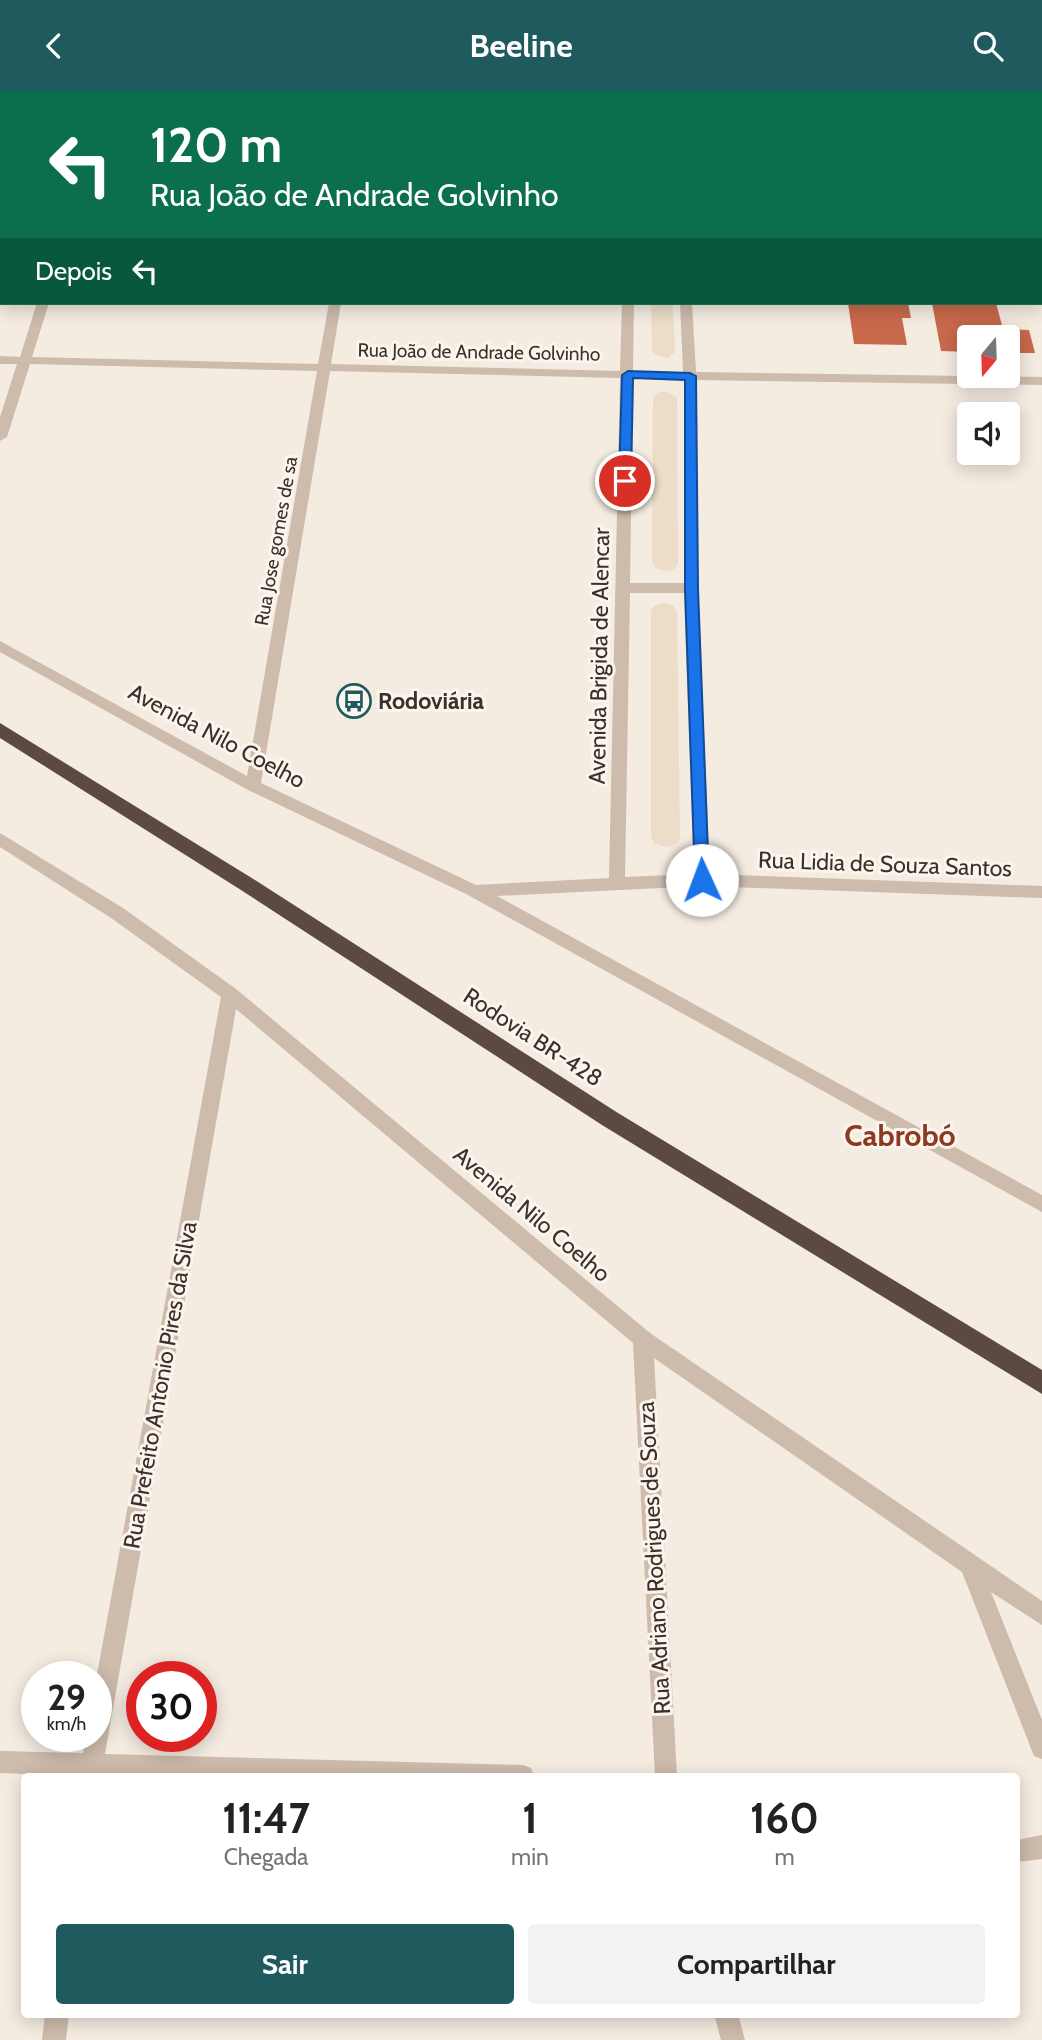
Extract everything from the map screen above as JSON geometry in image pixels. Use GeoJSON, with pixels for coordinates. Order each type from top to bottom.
{"type":"FeatureCollection","features":[{"type":"Feature","properties":{"kind":"highway","name":"Rodovia BR-428"},"geometry":{"type":"LineString","coordinates":[[0,729],[248,885],[610,1119],[1042,1383]]}},
{"type":"Feature","properties":{"kind":"street"},"geometry":{"type":"LineString","coordinates":[[0,437],[42,305]]}},
{"type":"Feature","properties":{"kind":"street","name":"Rua Jose gomes de sa"},"geometry":{"type":"LineString","coordinates":[[253,786],[335,305]]}},
{"type":"Feature","properties":{"kind":"street","name":"Avenida Brigida de Alencar"},"geometry":{"type":"LineString","coordinates":[[617,884],[628,305]]}},
{"type":"Feature","properties":{"kind":"street"},"geometry":{"type":"LineString","coordinates":[[686,305],[690,376],[691,589],[702,880]]}},
{"type":"Feature","properties":{"kind":"street","name":"Rua João de Andrade Golvinho"},"geometry":{"type":"LineString","coordinates":[[0,360],[628,375],[1042,381]]}},
{"type":"Feature","properties":{"kind":"street"},"geometry":{"type":"LineString","coordinates":[[622,588],[691,589]]}},
{"type":"Feature","properties":{"kind":"street","name":"Avenida Nilo Coelho"},"geometry":{"type":"LineString","coordinates":[[0,646],[253,786],[474,891],[1042,1203]]}},
{"type":"Feature","properties":{"kind":"street","name":"Avenida Nilo Coelho"},"geometry":{"type":"LineString","coordinates":[[0,839],[117,913],[230,994],[643,1339],[1042,1614]]}},
{"type":"Feature","properties":{"kind":"street","name":"Rua Lidia de Souza Santos"},"geometry":{"type":"LineString","coordinates":[[474,891],[702,880],[1042,892]]}},
{"type":"Feature","properties":{"kind":"street","name":"Rua Prefeito Antonio Pires da Silva"},"geometry":{"type":"LineString","coordinates":[[91,1770],[230,994]]}},
{"type":"Feature","properties":{"kind":"street","name":"Rua Adriano Rodrigues de Souza"},"geometry":{"type":"LineString","coordinates":[[643,1339],[666,1773]]}},
{"type":"Feature","properties":{"kind":"street"},"geometry":{"type":"LineString","coordinates":[[970,1564],[1042,1748]]}},
{"type":"Feature","properties":{"kind":"street"},"geometry":{"type":"LineString","coordinates":[[0,1762],[91,1770],[307,1773]]}},
{"type":"Feature","properties":{"kind":"street"},"geometry":{"type":"LineString","coordinates":[[1020,1851],[1042,1847]]}},
{"type":"Feature","properties":{"kind":"street"},"geometry":{"type":"LineString","coordinates":[[54,2040],[57,2018]]}},
{"type":"Feature","properties":{"kind":"street"},"geometry":{"type":"LineString","coordinates":[[727,2018],[733,2040]]}},
{"type":"Feature","properties":{"kind":"shaded area"},"geometry":{"type":"Polygon","coordinates":[[[651,305],[673,305],[675,352],[668,358],[658,356],[652,351],[651,305]]]}},
{"type":"Feature","properties":{"kind":"shaded area"},"geometry":{"type":"Polygon","coordinates":[[[665,391],[677,397],[678,564],[674,569],[666,571],[656,568],[652,563],[653,399],[657,393],[665,391]]]}},
{"type":"Feature","properties":{"kind":"shaded area"},"geometry":{"type":"Polygon","coordinates":[[[655,605],[672,605],[677,611],[680,838],[676,844],[666,847],[654,843],[651,837],[651,610],[655,605]]]}},
{"type":"Feature","properties":{"kind":"building"},"geometry":{"type":"Polygon","coordinates":[[[848,305],[908,305],[911,318],[902,318],[907,345],[854,344],[848,305]]]}},
{"type":"Feature","properties":{"kind":"building"},"geometry":{"type":"Polygon","coordinates":[[[932,305],[997,305],[1002,325],[957,325],[957,352],[941,351],[932,305]]]}},
{"type":"Feature","properties":{"kind":"building"},"geometry":{"type":"Polygon","coordinates":[[[1020,330],[1029,330],[1035,353],[1020,353],[1020,330]]]}},
{"type":"Feature","properties":{"kind":"place","name":"Rodoviária"},"geometry":{"type":"Point","coordinates":[354,701]}},
{"type":"Feature","properties":{"kind":"district","name":"Cabrobó"},"geometry":{"type":"Point","coordinates":[900,1135]}},
{"type":"Feature","properties":{"kind":"route"},"geometry":{"type":"LineString","coordinates":[[625,481],[628,375],[690,376],[691,589],[702,880]]}}]}
